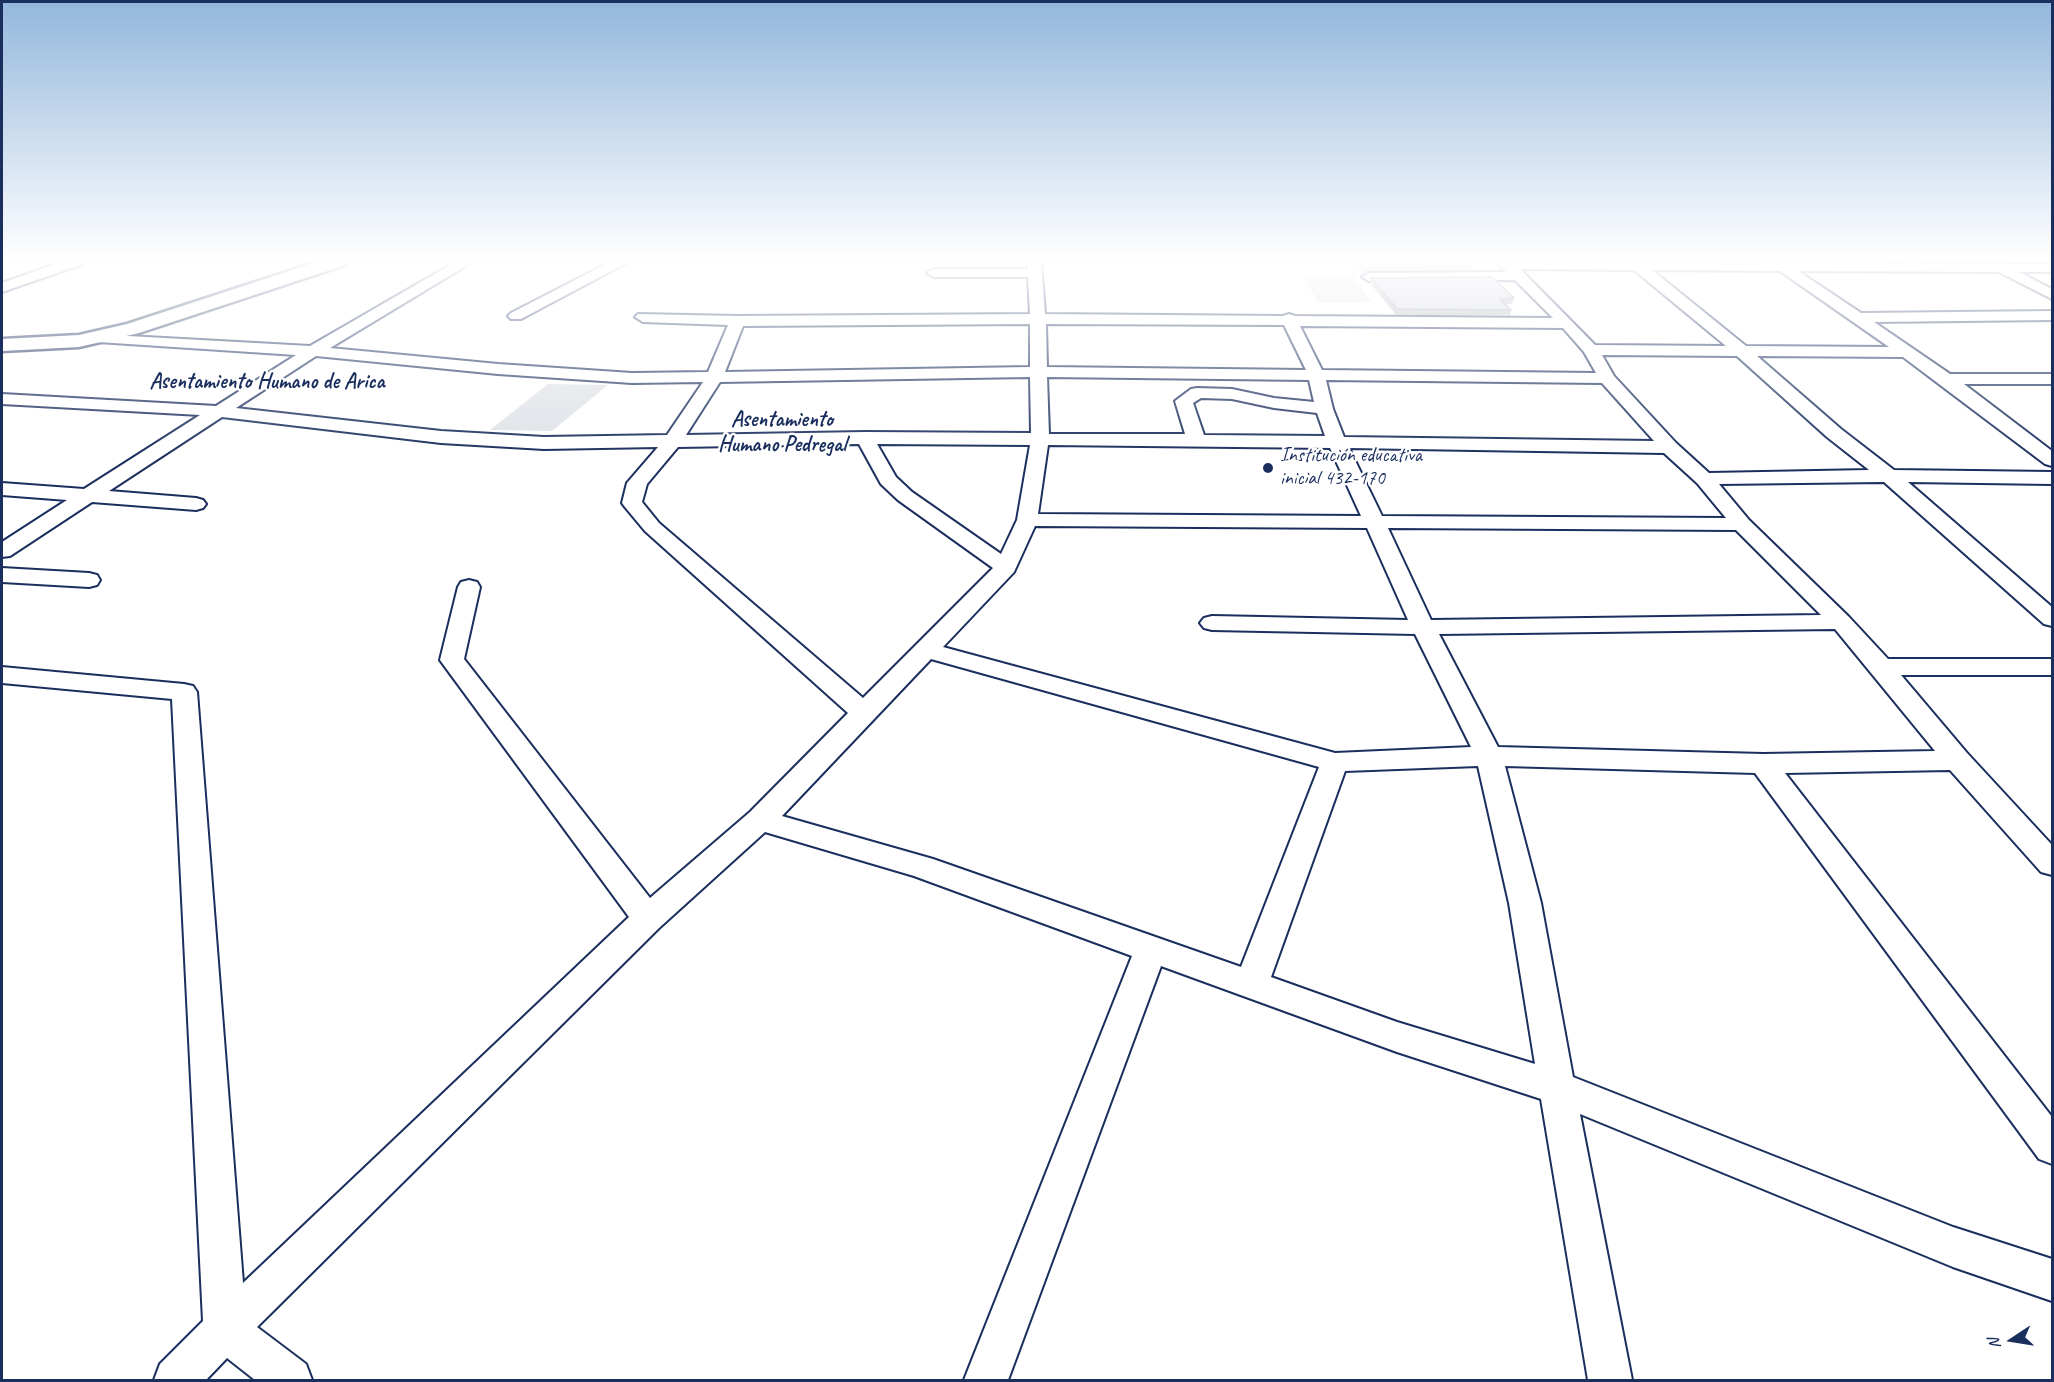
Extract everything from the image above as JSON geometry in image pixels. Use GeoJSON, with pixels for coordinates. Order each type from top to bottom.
{"type":"FeatureCollection","features":[{"type":"Feature","properties":{"kind":"highway"},"geometry":{"type":"LineString","coordinates":[[2,345],[56,343],[98,337],[143,325]]}},
{"type":"Feature","properties":{"kind":"street"},"geometry":{"type":"LineString","coordinates":[[2,551],[216,411],[357,325]]}},
{"type":"Feature","properties":{"kind":"street"},"geometry":{"type":"LineString","coordinates":[[735,325],[714,378],[673,441],[637,483],[632,503],[652,527],[864,713]]}},
{"type":"Feature","properties":{"kind":"street"},"geometry":{"type":"LineString","coordinates":[[176,1380],[225,1329],[648,919],[760,820],[1006,567],[1027,520],[1040,439],[1038,325]]}},
{"type":"Feature","properties":{"kind":"street"},"geometry":{"type":"LineString","coordinates":[[1292,325],[1316,374],[1324,409],[1337,442],[1376,521],[1423,627],[1489,756],[1525,903],[1610,1380]]}},
{"type":"Feature","properties":{"kind":"street"},"geometry":{"type":"LineString","coordinates":[[1569,325],[1591,350],[1607,378],[1669,447],[1704,479],[1742,524],[1841,622],[1958,760],[2052,864]]}},
{"type":"Feature","properties":{"kind":"street"},"geometry":{"type":"LineString","coordinates":[[1710,325],[1834,433],[1888,475],[2052,619]]}},
{"type":"Feature","properties":{"kind":"street"},"geometry":{"type":"LineString","coordinates":[[1868,325],[1946,379],[2052,460]]}},
{"type":"Feature","properties":{"kind":"street"},"geometry":{"type":"LineString","coordinates":[[98,337],[313,351],[632,378],[1039,372],[1607,378]]}},
{"type":"Feature","properties":{"kind":"street"},"geometry":{"type":"LineString","coordinates":[[1591,350],[1744,353],[1906,352]]}},
{"type":"Feature","properties":{"kind":"street"},"geometry":{"type":"LineString","coordinates":[[1179,373],[1197,393]]}},
{"type":"Feature","properties":{"kind":"street"},"geometry":{"type":"LineString","coordinates":[[1946,379],[2052,379]]}},
{"type":"Feature","properties":{"kind":"street"},"geometry":{"type":"LineString","coordinates":[[1196,440],[1184,401],[1197,393],[1232,393],[1274,403],[1324,409]]}},
{"type":"Feature","properties":{"kind":"street"},"geometry":{"type":"LineString","coordinates":[[2,399],[216,411],[441,437],[544,442],[865,438],[1669,447]]}},
{"type":"Feature","properties":{"kind":"street"},"geometry":{"type":"LineString","coordinates":[[865,438],[888,480],[905,496],[1006,567]]}},
{"type":"Feature","properties":{"kind":"street"},"geometry":{"type":"LineString","coordinates":[[2030,444],[2052,444]]}},
{"type":"Feature","properties":{"kind":"street"},"geometry":{"type":"LineString","coordinates":[[1704,479],[1824,475],[2052,478]]}},
{"type":"Feature","properties":{"kind":"street"},"geometry":{"type":"LineString","coordinates":[[2,489],[195,504]]}},
{"type":"Feature","properties":{"kind":"street"},"geometry":{"type":"LineString","coordinates":[[1027,520],[1742,524]]}},
{"type":"Feature","properties":{"kind":"street"},"geometry":{"type":"LineString","coordinates":[[2,575],[89,580]]}},
{"type":"Feature","properties":{"kind":"street"},"geometry":{"type":"LineString","coordinates":[[469,587],[452,660],[648,919]]}},
{"type":"Feature","properties":{"kind":"street"},"geometry":{"type":"LineString","coordinates":[[1212,623],[1423,627],[1841,622]]}},
{"type":"Feature","properties":{"kind":"street"},"geometry":{"type":"LineString","coordinates":[[927,650],[1335,762],[1489,756],[1763,764],[1958,760]]}},
{"type":"Feature","properties":{"kind":"street"},"geometry":{"type":"LineString","coordinates":[[1881,667],[2052,667]]}},
{"type":"Feature","properties":{"kind":"street"},"geometry":{"type":"LineString","coordinates":[[2,675],[184,692],[225,1329],[290,1380]]}},
{"type":"Feature","properties":{"kind":"street"},"geometry":{"type":"LineString","coordinates":[[1251,985],[1335,762]]}},
{"type":"Feature","properties":{"kind":"street"},"geometry":{"type":"LineString","coordinates":[[1763,764],[2052,1146]]}},
{"type":"Feature","properties":{"kind":"street"},"geometry":{"type":"LineString","coordinates":[[760,820],[922,867],[1397,1037],[1558,1088],[1953,1246],[2052,1280]]}},
{"type":"Feature","properties":{"kind":"street"},"geometry":{"type":"LineString","coordinates":[[986,1380],[1151,948]]}},
{"type":"Feature","properties":{"kind":"shaded area"},"geometry":{"type":"Polygon","coordinates":[[[548,384],[608,385],[552,431],[490,430],[548,384]]]}},
{"type":"Feature","properties":{"kind":"place","name":"Institución educativa inicial 432-170"},"geometry":{"type":"Point","coordinates":[1268,468]}},
{"type":"Feature","properties":{"kind":"district","name":"Asentamiento Humano de Arica"},"geometry":{"type":"Point","coordinates":[267,382]}},
{"type":"Feature","properties":{"kind":"district","name":"Asentamiento Humano Pedregal"},"geometry":{"type":"Point","coordinates":[782,432]}}]}
